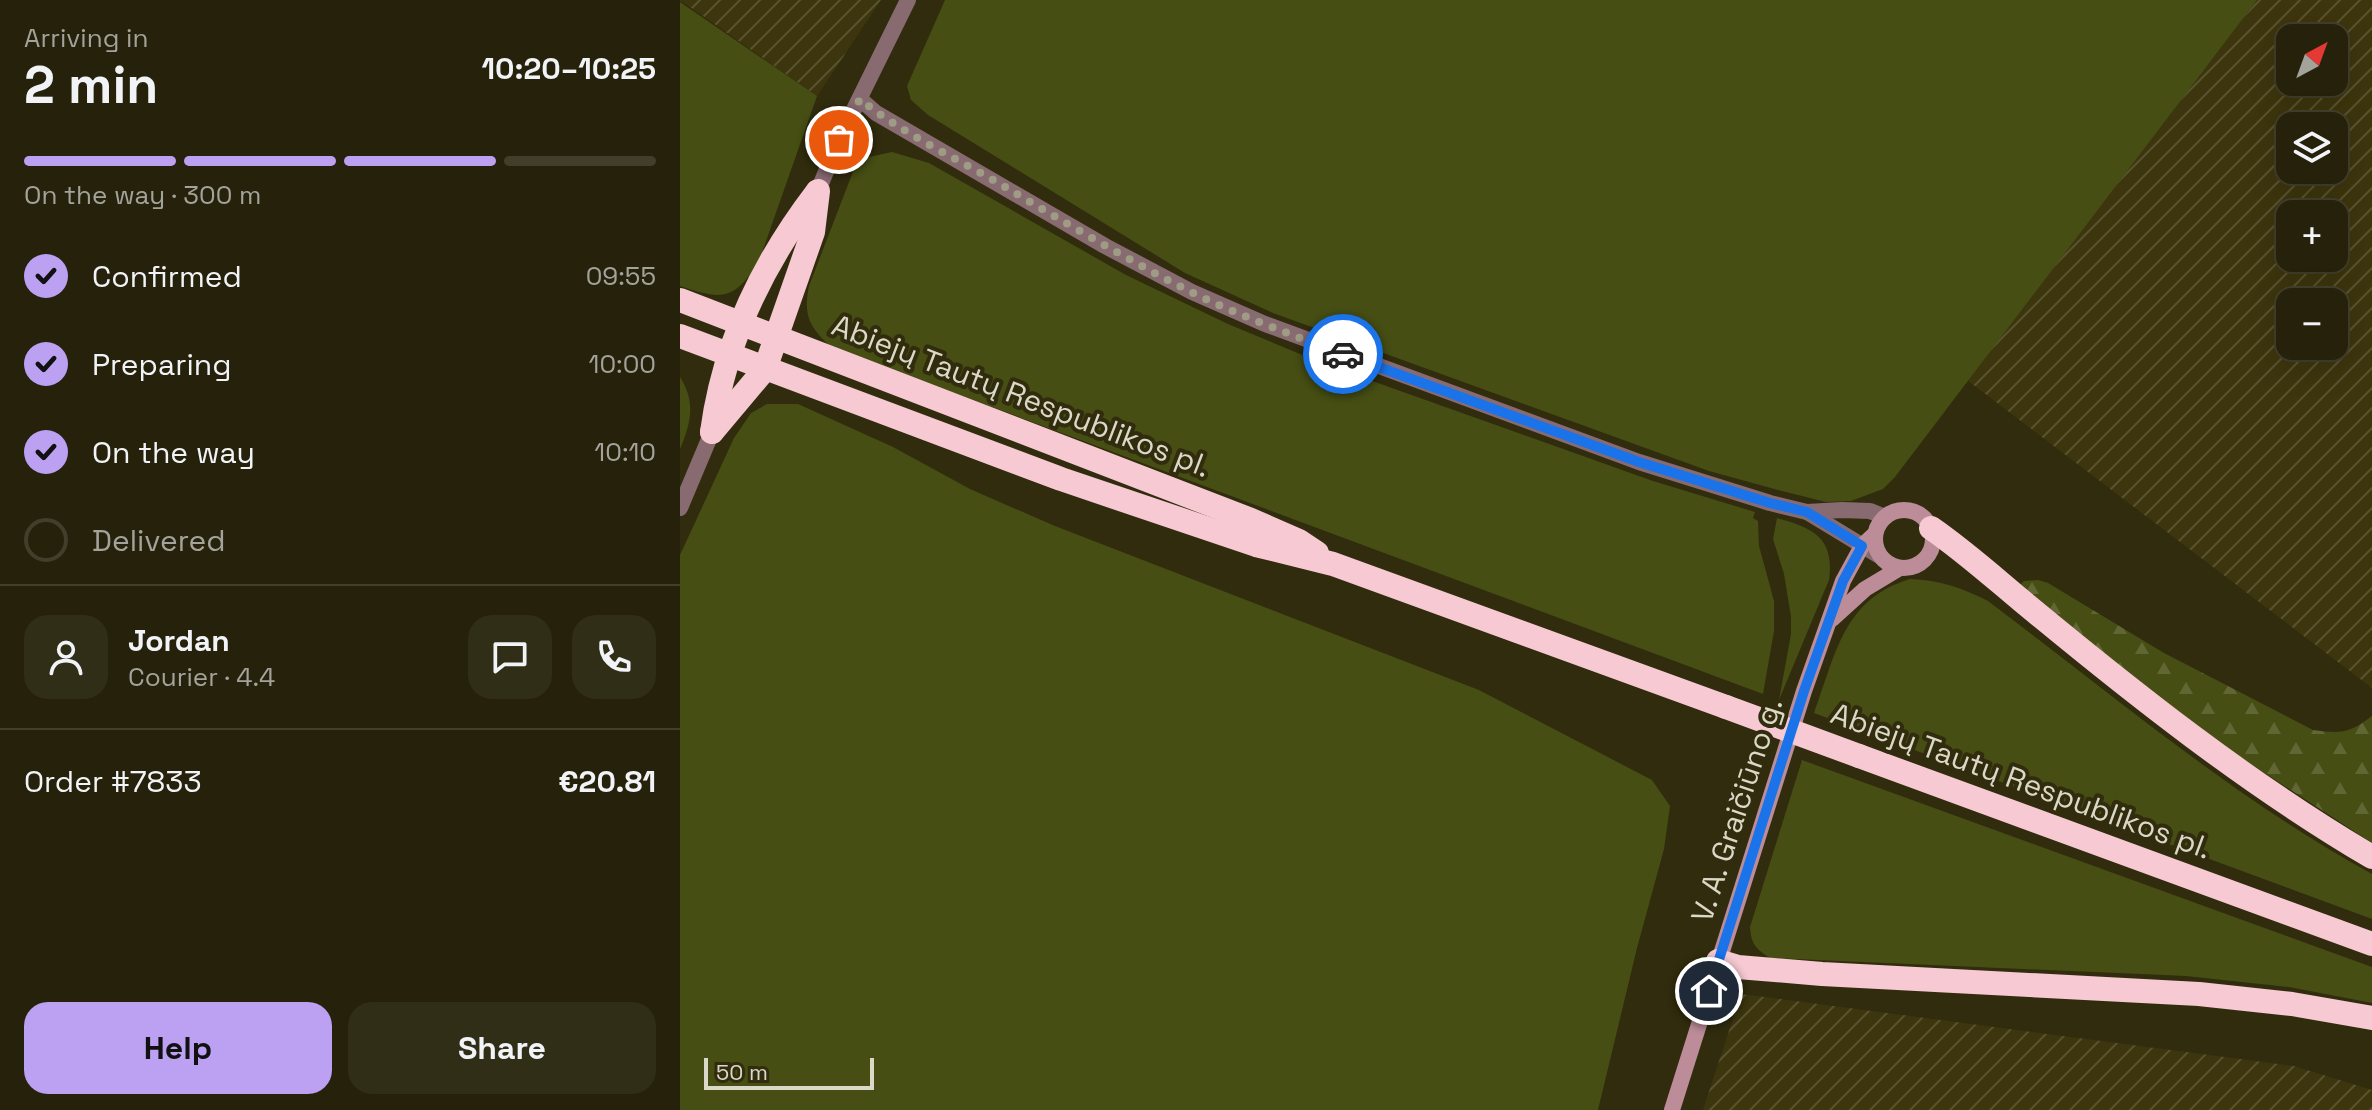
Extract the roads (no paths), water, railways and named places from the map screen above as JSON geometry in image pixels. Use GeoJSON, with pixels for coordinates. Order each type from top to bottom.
{"type":"FeatureCollection","features":[{"type":"Feature","properties":{"kind":"highway"},"geometry":{"type":"LineString","coordinates":[[712,432],[718,390],[740,321],[787,234],[818,191]]}},
{"type":"Feature","properties":{"kind":"highway"},"geometry":{"type":"LineString","coordinates":[[712,432],[765,369],[813,232],[818,191]]}},
{"type":"Feature","properties":{"kind":"highway","name":"Abiejų Tautų Respublikos pl."},"geometry":{"type":"LineString","coordinates":[[680,300],[1251,520],[1299,541],[1333,564]]}},
{"type":"Feature","properties":{"kind":"highway","name":"Abiejų Tautų Respublikos pl."},"geometry":{"type":"LineString","coordinates":[[680,336],[1159,513],[1256,545],[1333,564],[2372,944]]}},
{"type":"Feature","properties":{"kind":"highway"},"geometry":{"type":"LineString","coordinates":[[1931,528],[1964,551],[2022,601],[2219,756],[2287,805],[2372,857]]}},
{"type":"Feature","properties":{"kind":"highway"},"geometry":{"type":"LineString","coordinates":[[1718,961],[1738,967],[1822,974],[2199,994],[2292,1004],[2372,1018]]}},
{"type":"Feature","properties":{"kind":"main road"},"geometry":{"type":"LineString","coordinates":[[1898,510],[1923,516],[1931,528],[1934,538],[1927,557],[1919,564],[1900,568],[1889,564],[1877,550],[1875,534],[1885,517],[1898,510]]}},
{"type":"Feature","properties":{"kind":"main road","name":"V. A. Graičiūno g."},"geometry":{"type":"LineString","coordinates":[[1672,1110],[1804,691],[1843,581],[1862,546],[1875,534]]}},
{"type":"Feature","properties":{"kind":"main road","name":"V. A. Graičiūno g."},"geometry":{"type":"LineString","coordinates":[[1831,620],[1865,589],[1900,568]]}},
{"type":"Feature","properties":{"kind":"street"},"geometry":{"type":"LineString","coordinates":[[818,191],[839,140],[908,0]]}},
{"type":"Feature","properties":{"kind":"street"},"geometry":{"type":"LineString","coordinates":[[860,99],[876,113],[1105,246],[1241,314],[1639,462],[1807,512],[1870,511],[1885,517]]}},
{"type":"Feature","properties":{"kind":"street"},"geometry":{"type":"LineString","coordinates":[[680,508],[712,432]]}},
{"type":"Feature","properties":{"kind":"street"},"geometry":{"type":"LineString","coordinates":[[1807,512],[1881,557]]}}]}
